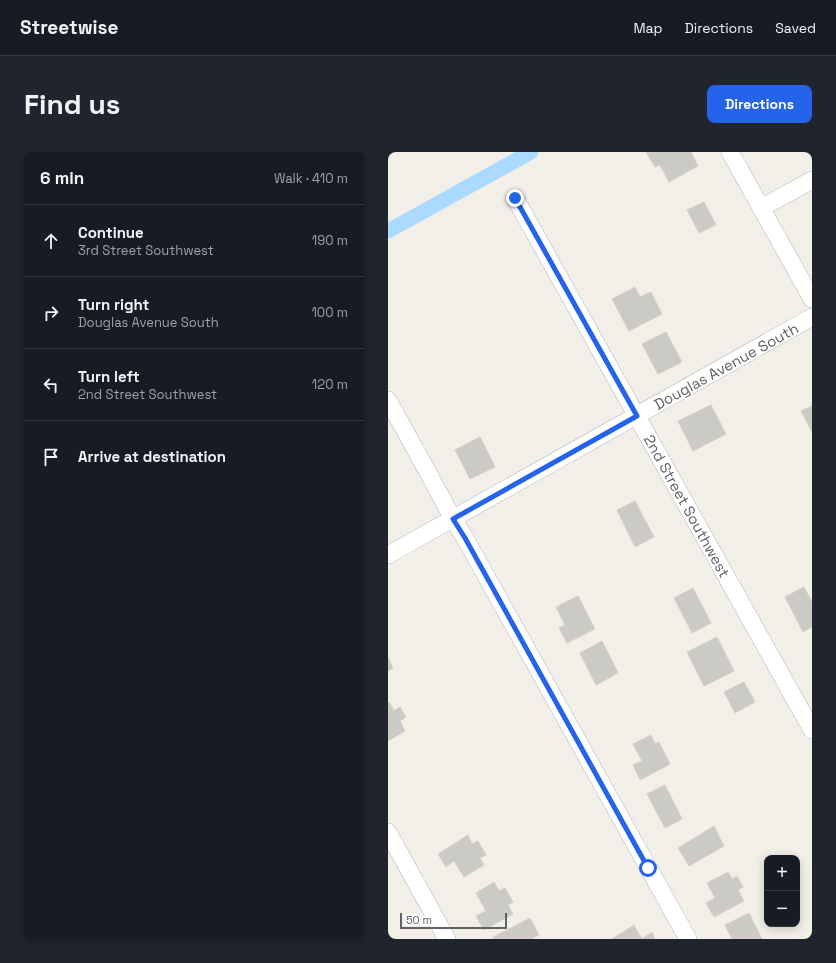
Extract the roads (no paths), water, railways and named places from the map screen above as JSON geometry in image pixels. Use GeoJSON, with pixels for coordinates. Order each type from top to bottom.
{"type":"FeatureCollection","features":[{"type":"Feature","properties":{"kind":"street"},"geometry":{"type":"LineString","coordinates":[[730,152],[812,299]]}},
{"type":"Feature","properties":{"kind":"street"},"geometry":{"type":"LineString","coordinates":[[761,208],[812,180]]}},
{"type":"Feature","properties":{"kind":"street","name":"2nd Street Southwest"},"geometry":{"type":"LineString","coordinates":[[515,198],[812,730]]}},
{"type":"Feature","properties":{"kind":"street","name":"Douglas Avenue South"},"geometry":{"type":"LineString","coordinates":[[388,555],[812,317]]}},
{"type":"Feature","properties":{"kind":"street"},"geometry":{"type":"LineString","coordinates":[[388,400],[688,939]]}},
{"type":"Feature","properties":{"kind":"street"},"geometry":{"type":"LineString","coordinates":[[388,832],[447,939]]}},
{"type":"Feature","properties":{"kind":"waterway"},"geometry":{"type":"LineString","coordinates":[[388,231],[531,152]]}}]}
